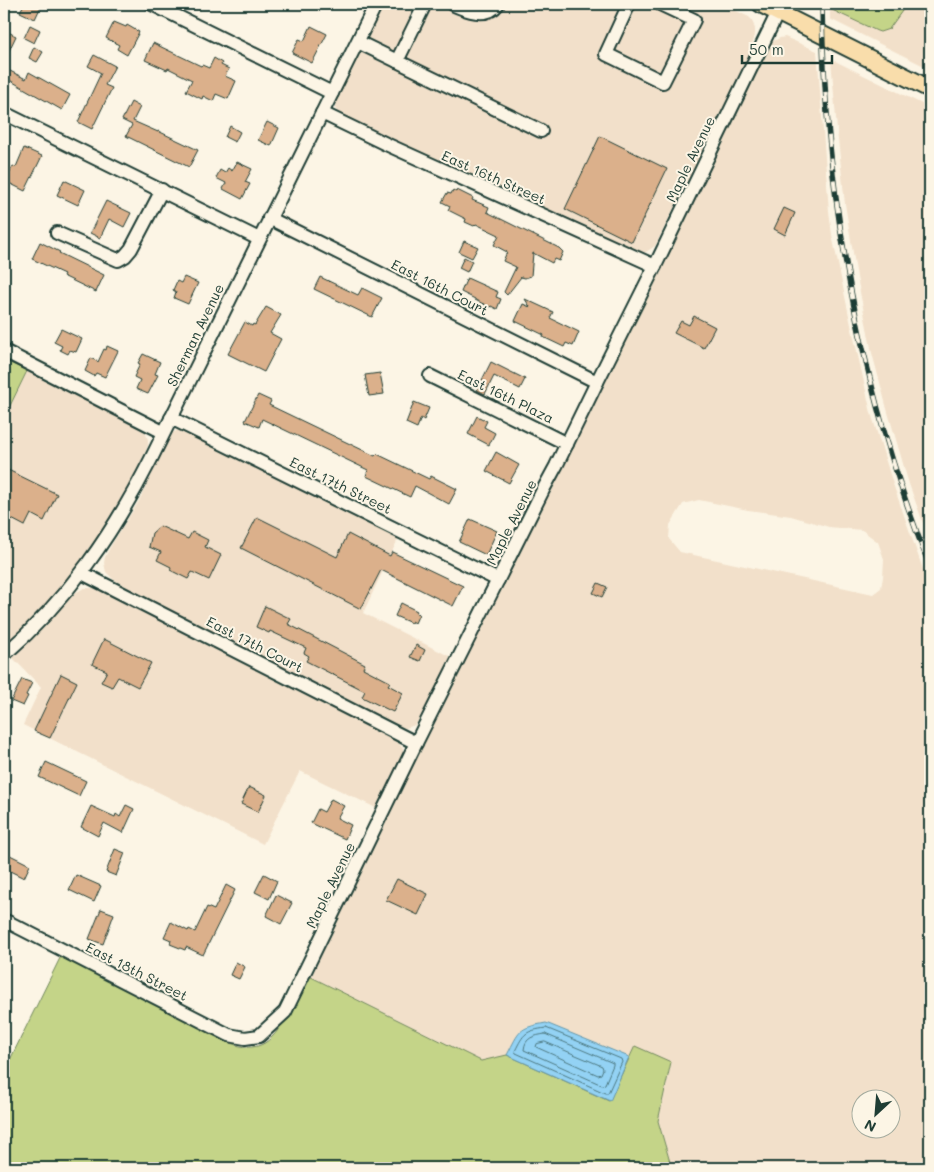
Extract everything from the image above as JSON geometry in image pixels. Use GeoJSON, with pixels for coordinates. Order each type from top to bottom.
{"type":"FeatureCollection","features":[{"type":"Feature","properties":{"kind":"main road"},"geometry":{"type":"LineString","coordinates":[[761,4],[930,89]]}},
{"type":"Feature","properties":{"kind":"street"},"geometry":{"type":"LineString","coordinates":[[152,4],[332,93]]}},
{"type":"Feature","properties":{"kind":"street","name":"Sherman Avenue"},"geometry":{"type":"LineString","coordinates":[[4,655],[40,622],[63,596],[82,572],[126,505],[376,4]]}},
{"type":"Feature","properties":{"kind":"street"},"geometry":{"type":"LineString","coordinates":[[397,61],[425,4]]}},
{"type":"Feature","properties":{"kind":"street"},"geometry":{"type":"LineString","coordinates":[[452,4],[460,8],[483,13],[496,7],[498,4]]}},
{"type":"Feature","properties":{"kind":"street"},"geometry":{"type":"LineString","coordinates":[[629,4],[606,54],[663,82],[694,20],[660,4]]}},
{"type":"Feature","properties":{"kind":"street","name":"Maple Avenue"},"geometry":{"type":"LineString","coordinates":[[259,1036],[286,1012],[416,743],[567,444],[778,12]]}},
{"type":"Feature","properties":{"kind":"street"},"geometry":{"type":"LineString","coordinates":[[358,42],[541,131]]}},
{"type":"Feature","properties":{"kind":"street"},"geometry":{"type":"LineString","coordinates":[[4,113],[259,239]]}},
{"type":"Feature","properties":{"kind":"street","name":"East 16th Street"},"geometry":{"type":"LineString","coordinates":[[322,113],[655,266]]}},
{"type":"Feature","properties":{"kind":"street"},"geometry":{"type":"LineString","coordinates":[[57,233],[118,260],[125,256],[130,249],[162,190]]}},
{"type":"Feature","properties":{"kind":"street","name":"East 16th Court"},"geometry":{"type":"LineString","coordinates":[[270,218],[596,382]]}},
{"type":"Feature","properties":{"kind":"street"},"geometry":{"type":"LineString","coordinates":[[4,351],[164,432]]}},
{"type":"Feature","properties":{"kind":"street","name":"East 16th Plaza"},"geometry":{"type":"LineString","coordinates":[[430,376],[567,444]]}},
{"type":"Feature","properties":{"kind":"street","name":"East 17th Street"},"geometry":{"type":"LineString","coordinates":[[171,418],[498,580]]}},
{"type":"Feature","properties":{"kind":"street","name":"East 17th Court"},"geometry":{"type":"LineString","coordinates":[[82,572],[416,743]]}},
{"type":"Feature","properties":{"kind":"street","name":"East 18th Street"},"geometry":{"type":"LineString","coordinates":[[4,920],[229,1035],[245,1038],[259,1036]]}},
{"type":"Feature","properties":{"kind":"shaded area"},"geometry":{"type":"Polygon","coordinates":[[[384,4],[722,4],[749,17],[752,20],[755,34],[751,50],[655,246],[646,252],[638,254],[339,115],[335,108],[336,101],[384,4]]]}},
{"type":"Feature","properties":{"kind":"shaded area"},"geometry":{"type":"Polygon","coordinates":[[[830,4],[930,4],[930,69],[830,19],[830,4]]]}},
{"type":"Feature","properties":{"kind":"shaded area"},"geometry":{"type":"Polygon","coordinates":[[[785,37],[817,51],[832,235],[871,413],[893,484],[930,587],[930,1168],[669,1168],[670,1162],[658,1121],[671,1063],[635,1047],[629,1057],[546,1023],[523,1029],[507,1055],[481,1061],[307,975],[488,615],[766,51],[773,41],[785,37]],[[699,500],[683,504],[670,525],[669,539],[680,552],[873,594],[881,588],[884,559],[878,542],[862,530],[829,527],[791,516],[699,500]]]}},
{"type":"Feature","properties":{"kind":"shaded area"},"geometry":{"type":"Polygon","coordinates":[[[831,59],[930,108],[930,542],[909,484],[872,353],[845,204],[831,59]]]}},
{"type":"Feature","properties":{"kind":"shaded area"},"geometry":{"type":"Polygon","coordinates":[[[27,371],[137,425],[145,431],[148,445],[126,491],[80,563],[43,608],[4,646],[4,418],[27,371]]]}},
{"type":"Feature","properties":{"kind":"shaded area"},"geometry":{"type":"Polygon","coordinates":[[[178,430],[186,432],[399,537],[363,613],[451,657],[421,717],[415,725],[406,728],[394,726],[148,600],[113,579],[106,572],[105,557],[139,501],[168,439],[172,433],[178,430]]]}},
{"type":"Feature","properties":{"kind":"shaded area"},"geometry":{"type":"Polygon","coordinates":[[[84,588],[98,588],[397,741],[403,749],[403,755],[376,808],[300,771],[263,844],[23,725],[41,687],[12,657],[42,629],[75,593],[84,588]]]}},
{"type":"Feature","properties":{"kind":"green space"},"geometry":{"type":"Polygon","coordinates":[[[830,4],[907,4],[889,29],[880,32],[830,9],[830,4]]]}},
{"type":"Feature","properties":{"kind":"green space"},"geometry":{"type":"Polygon","coordinates":[[[4,360],[27,371],[4,418],[4,360]]]}},
{"type":"Feature","properties":{"kind":"green space"},"geometry":{"type":"Polygon","coordinates":[[[62,954],[137,992],[226,1041],[248,1047],[265,1043],[278,1030],[307,975],[481,1061],[507,1055],[609,1101],[635,1046],[671,1062],[658,1121],[670,1162],[669,1168],[4,1168],[4,1072],[62,954]]]}},
{"type":"Feature","properties":{"kind":"water"},"geometry":{"type":"Polygon","coordinates":[[[546,1023],[629,1057],[610,1101],[507,1055],[521,1032],[530,1027],[546,1023]]]}},
{"type":"Feature","properties":{"kind":"building"},"geometry":{"type":"Polygon","coordinates":[[[24,4],[42,4],[35,19],[20,12],[24,4]]]}},
{"type":"Feature","properties":{"kind":"building"},"geometry":{"type":"Polygon","coordinates":[[[114,22],[126,27],[127,25],[139,32],[127,55],[117,49],[119,45],[106,38],[114,22]]]}},
{"type":"Feature","properties":{"kind":"building"},"geometry":{"type":"Polygon","coordinates":[[[30,25],[40,30],[34,43],[24,38],[30,25]]]}},
{"type":"Feature","properties":{"kind":"building"},"geometry":{"type":"Polygon","coordinates":[[[311,26],[327,34],[312,63],[292,53],[299,39],[304,41],[311,26]]]}},
{"type":"Feature","properties":{"kind":"building"},"geometry":{"type":"Polygon","coordinates":[[[4,30],[16,36],[4,61],[4,30]]]}},
{"type":"Feature","properties":{"kind":"building"},"geometry":{"type":"Polygon","coordinates":[[[153,43],[201,66],[209,68],[214,58],[222,63],[221,65],[229,69],[225,76],[236,81],[228,99],[216,94],[213,101],[203,96],[202,99],[186,91],[192,80],[168,68],[167,70],[145,60],[153,43]]]}},
{"type":"Feature","properties":{"kind":"building"},"geometry":{"type":"Polygon","coordinates":[[[34,47],[43,52],[37,62],[29,58],[34,47]]]}},
{"type":"Feature","properties":{"kind":"building"},"geometry":{"type":"Polygon","coordinates":[[[94,55],[115,66],[105,85],[112,88],[92,129],[78,122],[101,73],[88,66],[94,55]]]}},
{"type":"Feature","properties":{"kind":"building"},"geometry":{"type":"Polygon","coordinates":[[[4,68],[26,79],[29,72],[70,95],[62,110],[4,77],[4,68]]]}},
{"type":"Feature","properties":{"kind":"building"},"geometry":{"type":"Polygon","coordinates":[[[131,102],[140,107],[133,121],[198,150],[189,167],[126,136],[132,125],[122,120],[131,102]]]}},
{"type":"Feature","properties":{"kind":"building"},"geometry":{"type":"Polygon","coordinates":[[[267,122],[279,128],[271,146],[258,140],[267,122]]]}},
{"type":"Feature","properties":{"kind":"building"},"geometry":{"type":"Polygon","coordinates":[[[230,126],[240,132],[235,142],[225,137],[230,126]]]}},
{"type":"Feature","properties":{"kind":"building"},"geometry":{"type":"Polygon","coordinates":[[[600,136],[667,169],[632,242],[565,209],[600,136]]]}},
{"type":"Feature","properties":{"kind":"building"},"geometry":{"type":"Polygon","coordinates":[[[24,148],[42,156],[25,191],[5,181],[13,166],[16,167],[24,148]]]}},
{"type":"Feature","properties":{"kind":"building"},"geometry":{"type":"Polygon","coordinates":[[[237,162],[252,169],[245,182],[250,184],[242,199],[223,189],[226,183],[216,178],[220,170],[225,173],[228,168],[232,171],[237,162]]]}},
{"type":"Feature","properties":{"kind":"building"},"geometry":{"type":"Polygon","coordinates":[[[64,180],[85,190],[78,205],[57,195],[64,180]]]}},
{"type":"Feature","properties":{"kind":"building"},"geometry":{"type":"Polygon","coordinates":[[[453,190],[456,192],[457,190],[473,198],[472,200],[489,207],[487,212],[559,248],[563,252],[559,261],[554,259],[552,263],[533,253],[531,276],[521,277],[507,295],[504,292],[516,267],[503,261],[507,252],[494,245],[499,235],[476,224],[474,226],[465,222],[466,219],[448,210],[450,206],[442,202],[447,193],[451,194],[453,190]]]}},
{"type":"Feature","properties":{"kind":"building"},"geometry":{"type":"Polygon","coordinates":[[[106,201],[131,213],[124,227],[109,219],[100,238],[90,233],[106,201]]]}},
{"type":"Feature","properties":{"kind":"building"},"geometry":{"type":"Polygon","coordinates":[[[784,208],[795,213],[785,235],[774,229],[784,208]]]}},
{"type":"Feature","properties":{"kind":"building"},"geometry":{"type":"Polygon","coordinates":[[[464,241],[478,247],[472,258],[459,252],[464,241]]]}},
{"type":"Feature","properties":{"kind":"building"},"geometry":{"type":"Polygon","coordinates":[[[40,242],[104,275],[96,292],[32,259],[40,242]]]}},
{"type":"Feature","properties":{"kind":"building"},"geometry":{"type":"Polygon","coordinates":[[[464,257],[472,261],[467,272],[459,268],[464,257]]]}},
{"type":"Feature","properties":{"kind":"building"},"geometry":{"type":"Polygon","coordinates":[[[184,277],[198,283],[188,304],[174,298],[176,292],[173,290],[177,281],[181,283],[184,277]]]}},
{"type":"Feature","properties":{"kind":"building"},"geometry":{"type":"Polygon","coordinates":[[[320,277],[358,295],[362,288],[382,298],[372,317],[314,289],[320,277]]]}},
{"type":"Feature","properties":{"kind":"building"},"geometry":{"type":"Polygon","coordinates":[[[467,278],[498,292],[496,297],[501,299],[497,309],[461,292],[467,278]]]}},
{"type":"Feature","properties":{"kind":"building"},"geometry":{"type":"Polygon","coordinates":[[[525,299],[553,312],[550,318],[579,332],[573,346],[566,343],[564,347],[515,321],[523,304],[530,307],[525,299]]]}},
{"type":"Feature","properties":{"kind":"building"},"geometry":{"type":"Polygon","coordinates":[[[266,307],[281,315],[270,333],[281,339],[264,372],[228,354],[245,322],[252,326],[253,324],[255,325],[266,307]]]}},
{"type":"Feature","properties":{"kind":"building"},"geometry":{"type":"Polygon","coordinates":[[[694,316],[715,327],[704,348],[674,333],[681,321],[689,325],[694,316]]]}},
{"type":"Feature","properties":{"kind":"building"},"geometry":{"type":"Polygon","coordinates":[[[61,329],[82,339],[76,352],[70,350],[68,354],[60,350],[62,346],[54,342],[61,329]]]}},
{"type":"Feature","properties":{"kind":"building"},"geometry":{"type":"Polygon","coordinates":[[[107,346],[118,351],[105,377],[96,373],[94,376],[85,371],[91,358],[98,362],[107,346]]]}},
{"type":"Feature","properties":{"kind":"building"},"geometry":{"type":"Polygon","coordinates":[[[143,354],[160,362],[155,374],[158,375],[148,394],[136,389],[140,380],[134,377],[143,354]]]}},
{"type":"Feature","properties":{"kind":"building"},"geometry":{"type":"Polygon","coordinates":[[[491,362],[525,379],[520,389],[494,376],[485,394],[477,390],[491,362]]]}},
{"type":"Feature","properties":{"kind":"building"},"geometry":{"type":"Polygon","coordinates":[[[380,373],[384,394],[369,396],[365,375],[380,373]]]}},
{"type":"Feature","properties":{"kind":"building"},"geometry":{"type":"Polygon","coordinates":[[[258,395],[271,401],[269,405],[375,456],[377,454],[429,479],[431,476],[457,489],[449,504],[415,486],[410,497],[366,476],[368,470],[262,419],[259,427],[245,421],[258,395]]]}},
{"type":"Feature","properties":{"kind":"building"},"geometry":{"type":"Polygon","coordinates":[[[414,402],[429,408],[424,420],[421,418],[417,428],[406,423],[414,402]]]}},
{"type":"Feature","properties":{"kind":"building"},"geometry":{"type":"Polygon","coordinates":[[[477,416],[487,421],[484,427],[495,433],[489,445],[468,434],[477,416]]]}},
{"type":"Feature","properties":{"kind":"building"},"geometry":{"type":"Polygon","coordinates":[[[496,452],[519,465],[509,483],[486,471],[496,452]]]}},
{"type":"Feature","properties":{"kind":"building"},"geometry":{"type":"Polygon","coordinates":[[[4,468],[57,494],[44,521],[31,514],[25,526],[4,515],[4,468]]]}},
{"type":"Feature","properties":{"kind":"building"},"geometry":{"type":"Polygon","coordinates":[[[257,517],[337,557],[348,534],[390,556],[392,552],[463,586],[453,606],[381,570],[361,609],[241,548],[257,517]]]}},
{"type":"Feature","properties":{"kind":"building"},"geometry":{"type":"Polygon","coordinates":[[[470,519],[497,531],[486,555],[459,542],[470,519]]]}},
{"type":"Feature","properties":{"kind":"building"},"geometry":{"type":"Polygon","coordinates":[[[160,526],[188,539],[192,532],[208,540],[205,547],[221,555],[209,580],[192,572],[188,579],[170,570],[171,567],[157,560],[161,552],[149,547],[152,533],[160,526]]]}},
{"type":"Feature","properties":{"kind":"building"},"geometry":{"type":"Polygon","coordinates":[[[598,583],[607,587],[602,597],[593,593],[598,583]]]}},
{"type":"Feature","properties":{"kind":"building"},"geometry":{"type":"Polygon","coordinates":[[[401,603],[417,611],[416,613],[419,614],[415,623],[395,616],[401,603]]]}},
{"type":"Feature","properties":{"kind":"building"},"geometry":{"type":"Polygon","coordinates":[[[265,606],[291,619],[288,624],[365,664],[363,668],[390,682],[388,685],[403,693],[393,712],[362,697],[365,691],[306,661],[309,656],[304,653],[306,648],[270,631],[269,633],[256,627],[265,606]]]}},
{"type":"Feature","properties":{"kind":"building"},"geometry":{"type":"Polygon","coordinates":[[[104,639],[151,663],[138,687],[118,677],[112,687],[101,682],[107,671],[92,664],[104,639]]]}},
{"type":"Feature","properties":{"kind":"building"},"geometry":{"type":"Polygon","coordinates":[[[416,645],[425,650],[420,661],[410,657],[416,645]]]}},
{"type":"Feature","properties":{"kind":"building"},"geometry":{"type":"Polygon","coordinates":[[[61,674],[77,682],[50,738],[34,731],[61,674]]]}},
{"type":"Feature","properties":{"kind":"building"},"geometry":{"type":"Polygon","coordinates":[[[22,679],[32,683],[23,706],[11,701],[22,679]]]}},
{"type":"Feature","properties":{"kind":"building"},"geometry":{"type":"Polygon","coordinates":[[[46,762],[86,781],[79,796],[39,777],[46,762]]]}},
{"type":"Feature","properties":{"kind":"building"},"geometry":{"type":"Polygon","coordinates":[[[249,787],[266,795],[258,812],[241,804],[249,787]]]}},
{"type":"Feature","properties":{"kind":"building"},"geometry":{"type":"Polygon","coordinates":[[[331,799],[344,806],[337,818],[351,825],[345,839],[311,823],[318,809],[324,812],[331,799]]]}},
{"type":"Feature","properties":{"kind":"building"},"geometry":{"type":"Polygon","coordinates":[[[126,805],[134,809],[123,833],[104,823],[98,836],[81,827],[91,806],[115,817],[116,814],[120,817],[126,805]]]}},
{"type":"Feature","properties":{"kind":"building"},"geometry":{"type":"Polygon","coordinates":[[[115,849],[125,853],[116,876],[106,872],[115,849]]]}},
{"type":"Feature","properties":{"kind":"building"},"geometry":{"type":"Polygon","coordinates":[[[4,852],[30,865],[24,878],[4,868],[4,852]]]}},
{"type":"Feature","properties":{"kind":"building"},"geometry":{"type":"Polygon","coordinates":[[[264,874],[277,881],[269,899],[255,892],[264,874]]]}},
{"type":"Feature","properties":{"kind":"building"},"geometry":{"type":"Polygon","coordinates":[[[76,875],[101,886],[94,902],[69,890],[76,875]]]}},
{"type":"Feature","properties":{"kind":"building"},"geometry":{"type":"Polygon","coordinates":[[[397,879],[428,894],[418,915],[386,900],[397,879]]]}},
{"type":"Feature","properties":{"kind":"building"},"geometry":{"type":"Polygon","coordinates":[[[226,885],[235,890],[203,955],[186,947],[185,950],[170,944],[171,940],[164,937],[171,922],[188,931],[189,929],[195,932],[207,907],[214,910],[226,885]]]}},
{"type":"Feature","properties":{"kind":"building"},"geometry":{"type":"Polygon","coordinates":[[[276,895],[292,903],[281,924],[266,916],[276,895]]]}},
{"type":"Feature","properties":{"kind":"building"},"geometry":{"type":"Polygon","coordinates":[[[101,909],[114,914],[103,944],[89,939],[101,909]]]}},
{"type":"Feature","properties":{"kind":"building"},"geometry":{"type":"Polygon","coordinates":[[[236,962],[245,967],[239,979],[230,975],[236,962]]]}},
{"type":"Feature","properties":{"kind":"railway"},"geometry":{"type":"LineString","coordinates":[[822,4],[824,75],[830,146],[851,290],[866,362],[884,432],[930,567]]}}]}
